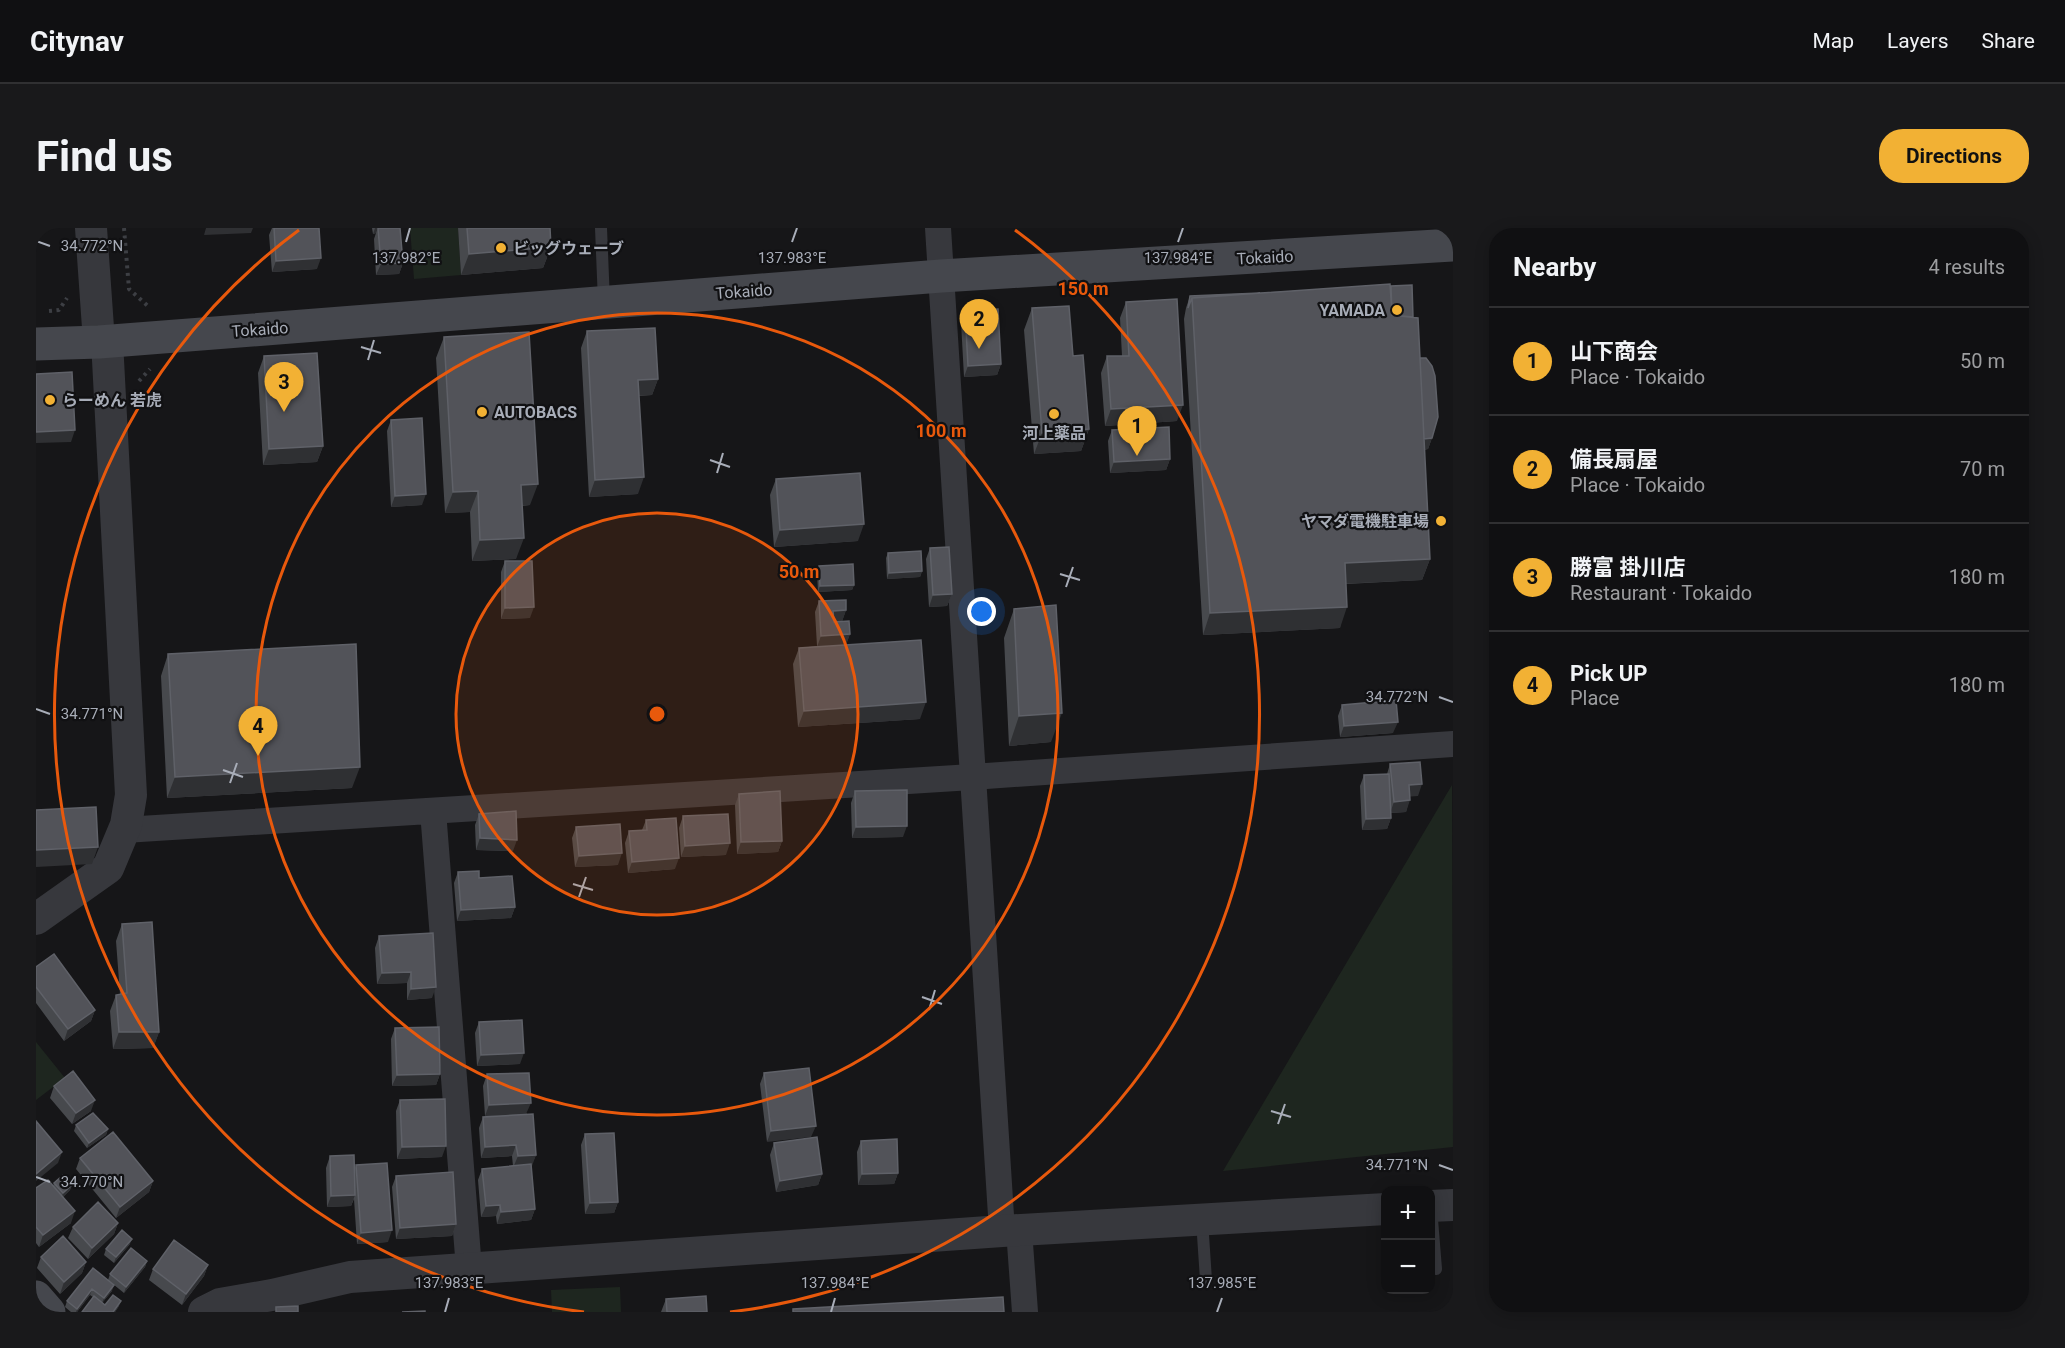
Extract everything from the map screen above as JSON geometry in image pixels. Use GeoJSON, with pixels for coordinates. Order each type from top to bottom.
{"type":"FeatureCollection","features":[{"type":"Feature","properties":{"kind":"main road","name":"Tokaido"},"geometry":{"type":"LineString","coordinates":[[36,344],[103,341],[941,276],[1453,245]]}},
{"type":"Feature","properties":{"kind":"main road"},"geometry":{"type":"LineString","coordinates":[[36,1297],[50,1312]]}},
{"type":"Feature","properties":{"kind":"street"},"geometry":{"type":"LineString","coordinates":[[36,919],[108,868],[124,830],[131,795],[103,341],[91,228]]}},
{"type":"Feature","properties":{"kind":"street"},"geometry":{"type":"LineString","coordinates":[[938,228],[972,777],[1010,1230],[1025,1312]]}},
{"type":"Feature","properties":{"kind":"street"},"geometry":{"type":"LineString","coordinates":[[124,830],[972,777],[1453,744]]}},
{"type":"Feature","properties":{"kind":"street"},"geometry":{"type":"LineString","coordinates":[[433,811],[469,1269]]}},
{"type":"Feature","properties":{"kind":"street"},"geometry":{"type":"LineString","coordinates":[[204,1312],[220,1304],[249,1306],[350,1277],[1010,1230],[1381,1209]]}},
{"type":"Feature","properties":{"kind":"lane"},"geometry":{"type":"LineString","coordinates":[[601,228],[604,302]]}},
{"type":"Feature","properties":{"kind":"lane"},"geometry":{"type":"LineString","coordinates":[[1436,1269],[1438,1206]]}},
{"type":"Feature","properties":{"kind":"lane"},"geometry":{"type":"LineString","coordinates":[[1202,1219],[1206,1280]]}},
{"type":"Feature","properties":{"kind":"path"},"geometry":{"type":"LineString","coordinates":[[124,228],[129,289]]}},
{"type":"Feature","properties":{"kind":"shaded area"},"geometry":{"type":"Polygon","coordinates":[[[410,228],[458,228],[461,275],[414,279],[410,228]]]}},
{"type":"Feature","properties":{"kind":"shaded area"},"geometry":{"type":"Polygon","coordinates":[[[1452,785],[1453,1147],[1223,1171],[1452,785]]]}},
{"type":"Feature","properties":{"kind":"shaded area"},"geometry":{"type":"Polygon","coordinates":[[[36,1042],[65,1078],[36,1100],[36,1042]]]}},
{"type":"Feature","properties":{"kind":"shaded area"},"geometry":{"type":"Polygon","coordinates":[[[620,1287],[621,1312],[552,1312],[551,1290],[620,1287]]]}},
{"type":"Feature","properties":{"kind":"building"},"geometry":{"type":"Polygon","coordinates":[[[274,228],[319,228],[321,258],[276,261],[274,228]]]}},
{"type":"Feature","properties":{"kind":"building"},"geometry":{"type":"Polygon","coordinates":[[[378,228],[400,228],[403,263],[381,264],[378,228]]]}},
{"type":"Feature","properties":{"kind":"building"},"geometry":{"type":"Polygon","coordinates":[[[467,228],[550,228],[551,247],[469,254],[467,228]]]}},
{"type":"Feature","properties":{"kind":"building"},"geometry":{"type":"Polygon","coordinates":[[[1390,284],[1392,315],[1418,318],[1430,559],[1345,563],[1347,607],[1210,613],[1192,298],[1390,284]]]}},
{"type":"Feature","properties":{"kind":"building"},"geometry":{"type":"Polygon","coordinates":[[[1412,285],[1413,317],[1392,315],[1391,286],[1412,285]]]}},
{"type":"Feature","properties":{"kind":"building"},"geometry":{"type":"Polygon","coordinates":[[[1260,293],[1192,298],[1188,308],[1190,296],[1260,293]]]}},
{"type":"Feature","properties":{"kind":"building"},"geometry":{"type":"Polygon","coordinates":[[[1177,299],[1183,405],[1111,409],[1107,356],[1129,356],[1126,302],[1177,299]]]}},
{"type":"Feature","properties":{"kind":"building","name":"河上薬品"},"geometry":{"type":"Polygon","coordinates":[[[1069,306],[1073,356],[1083,355],[1089,429],[1042,433],[1032,308],[1069,306]]]}},
{"type":"Feature","properties":{"kind":"building"},"geometry":{"type":"Polygon","coordinates":[[[998,309],[1001,364],[968,366],[965,311],[998,309]]]}},
{"type":"Feature","properties":{"kind":"building"},"geometry":{"type":"Polygon","coordinates":[[[655,328],[658,379],[638,380],[644,477],[595,480],[587,331],[655,328]]]}},
{"type":"Feature","properties":{"kind":"building"},"geometry":{"type":"Polygon","coordinates":[[[529,332],[538,484],[521,485],[524,538],[480,540],[478,491],[453,492],[444,337],[529,332]]]}},
{"type":"Feature","properties":{"kind":"building"},"geometry":{"type":"Polygon","coordinates":[[[317,353],[323,446],[269,449],[264,356],[317,353]]]}},
{"type":"Feature","properties":{"kind":"building"},"geometry":{"type":"Polygon","coordinates":[[[1420,358],[1426,358],[1432,366],[1435,376],[1438,417],[1432,438],[1424,439],[1420,358]]]}},
{"type":"Feature","properties":{"kind":"building"},"geometry":{"type":"Polygon","coordinates":[[[72,372],[75,430],[36,432],[36,374],[72,372]]]}},
{"type":"Feature","properties":{"kind":"building"},"geometry":{"type":"Polygon","coordinates":[[[422,418],[426,494],[395,496],[391,420],[422,418]]]}},
{"type":"Feature","properties":{"kind":"building"},"geometry":{"type":"Polygon","coordinates":[[[1169,427],[1170,459],[1114,462],[1112,430],[1169,427]]]}},
{"type":"Feature","properties":{"kind":"building"},"geometry":{"type":"Polygon","coordinates":[[[860,473],[864,524],[780,530],[776,479],[860,473]]]}},
{"type":"Feature","properties":{"kind":"building"},"geometry":{"type":"Polygon","coordinates":[[[949,547],[952,594],[933,595],[930,548],[949,547]]]}},
{"type":"Feature","properties":{"kind":"building"},"geometry":{"type":"Polygon","coordinates":[[[921,551],[922,571],[889,573],[888,553],[921,551]]]}},
{"type":"Feature","properties":{"kind":"building"},"geometry":{"type":"Polygon","coordinates":[[[505,561],[532,561],[534,607],[505,608],[505,561]]]}},
{"type":"Feature","properties":{"kind":"building"},"geometry":{"type":"Polygon","coordinates":[[[853,564],[854,585],[820,586],[819,566],[853,564]]]}},
{"type":"Feature","properties":{"kind":"building"},"geometry":{"type":"Polygon","coordinates":[[[846,600],[846,610],[833,611],[834,622],[849,621],[850,634],[821,636],[819,601],[846,600]]]}},
{"type":"Feature","properties":{"kind":"building"},"geometry":{"type":"Polygon","coordinates":[[[1056,605],[1062,713],[1019,716],[1014,609],[1056,605]]]}},
{"type":"Feature","properties":{"kind":"building"},"geometry":{"type":"Polygon","coordinates":[[[921,640],[926,702],[804,711],[799,648],[921,640]]]}},
{"type":"Feature","properties":{"kind":"building"},"geometry":{"type":"Polygon","coordinates":[[[356,644],[360,767],[175,777],[168,654],[356,644]]]}},
{"type":"Feature","properties":{"kind":"building"},"geometry":{"type":"Polygon","coordinates":[[[1396,700],[1398,722],[1344,726],[1342,705],[1396,700]]]}},
{"type":"Feature","properties":{"kind":"building"},"geometry":{"type":"Polygon","coordinates":[[[1420,762],[1422,784],[1409,785],[1410,800],[1394,802],[1390,764],[1420,762]]]}},
{"type":"Feature","properties":{"kind":"building"},"geometry":{"type":"Polygon","coordinates":[[[1389,774],[1391,818],[1366,819],[1364,775],[1389,774]]]}},
{"type":"Feature","properties":{"kind":"building"},"geometry":{"type":"Polygon","coordinates":[[[907,790],[907,826],[856,827],[855,791],[907,790]]]}},
{"type":"Feature","properties":{"kind":"building"},"geometry":{"type":"Polygon","coordinates":[[[780,791],[782,841],[741,842],[739,794],[780,791]]]}},
{"type":"Feature","properties":{"kind":"building"},"geometry":{"type":"Polygon","coordinates":[[[96,807],[98,847],[36,850],[36,810],[96,807]]]}},
{"type":"Feature","properties":{"kind":"building"},"geometry":{"type":"Polygon","coordinates":[[[516,811],[517,840],[480,838],[479,814],[516,811]]]}},
{"type":"Feature","properties":{"kind":"building"},"geometry":{"type":"Polygon","coordinates":[[[728,814],[730,843],[685,846],[683,816],[728,814]]]}},
{"type":"Feature","properties":{"kind":"building"},"geometry":{"type":"Polygon","coordinates":[[[676,818],[679,858],[632,862],[629,831],[647,830],[646,820],[676,818]]]}},
{"type":"Feature","properties":{"kind":"building"},"geometry":{"type":"Polygon","coordinates":[[[620,824],[622,853],[579,856],[576,827],[620,824]]]}},
{"type":"Feature","properties":{"kind":"building"},"geometry":{"type":"Polygon","coordinates":[[[479,871],[479,878],[512,876],[515,907],[461,910],[458,872],[479,871]]]}},
{"type":"Feature","properties":{"kind":"building"},"geometry":{"type":"Polygon","coordinates":[[[152,922],[159,1032],[119,1032],[116,995],[127,993],[122,924],[152,922]]]}},
{"type":"Feature","properties":{"kind":"building"},"geometry":{"type":"Polygon","coordinates":[[[433,933],[436,987],[411,989],[411,972],[382,973],[379,936],[433,933]]]}},
{"type":"Feature","properties":{"kind":"building"},"geometry":{"type":"Polygon","coordinates":[[[54,954],[95,1010],[68,1029],[36,987],[36,967],[54,954]]]}},
{"type":"Feature","properties":{"kind":"building"},"geometry":{"type":"Polygon","coordinates":[[[522,1020],[524,1053],[481,1055],[479,1022],[522,1020]]]}},
{"type":"Feature","properties":{"kind":"building"},"geometry":{"type":"Polygon","coordinates":[[[439,1027],[440,1074],[397,1075],[395,1028],[439,1027]]]}},
{"type":"Feature","properties":{"kind":"building"},"geometry":{"type":"Polygon","coordinates":[[[809,1068],[816,1126],[771,1131],[764,1073],[809,1068]]]}},
{"type":"Feature","properties":{"kind":"building"},"geometry":{"type":"Polygon","coordinates":[[[73,1071],[95,1100],[76,1113],[54,1086],[73,1071]]]}},
{"type":"Feature","properties":{"kind":"building"},"geometry":{"type":"Polygon","coordinates":[[[529,1073],[531,1103],[489,1105],[487,1074],[529,1073]]]}},
{"type":"Feature","properties":{"kind":"building"},"geometry":{"type":"Polygon","coordinates":[[[445,1099],[446,1146],[402,1147],[400,1100],[445,1099]]]}},
{"type":"Feature","properties":{"kind":"building"},"geometry":{"type":"Polygon","coordinates":[[[93,1113],[108,1129],[89,1143],[76,1125],[93,1113]]]}},
{"type":"Feature","properties":{"kind":"building"},"geometry":{"type":"Polygon","coordinates":[[[533,1114],[536,1155],[518,1156],[516,1145],[485,1147],[483,1117],[533,1114]]]}},
{"type":"Feature","properties":{"kind":"building"},"geometry":{"type":"Polygon","coordinates":[[[36,1121],[62,1152],[36,1174],[36,1121]]]}},
{"type":"Feature","properties":{"kind":"building"},"geometry":{"type":"Polygon","coordinates":[[[113,1132],[153,1181],[120,1207],[80,1158],[113,1132]]]}},
{"type":"Feature","properties":{"kind":"building"},"geometry":{"type":"Polygon","coordinates":[[[614,1133],[618,1202],[590,1203],[585,1134],[614,1133]]]}},
{"type":"Feature","properties":{"kind":"building"},"geometry":{"type":"Polygon","coordinates":[[[817,1137],[822,1174],[780,1181],[774,1143],[817,1137]]]}},
{"type":"Feature","properties":{"kind":"building"},"geometry":{"type":"Polygon","coordinates":[[[897,1139],[898,1173],[862,1174],[861,1141],[897,1139]]]}},
{"type":"Feature","properties":{"kind":"building"},"geometry":{"type":"Polygon","coordinates":[[[354,1155],[355,1195],[331,1196],[330,1156],[354,1155]]]}},
{"type":"Feature","properties":{"kind":"building"},"geometry":{"type":"Polygon","coordinates":[[[387,1163],[392,1230],[361,1233],[356,1165],[387,1163]]]}},
{"type":"Feature","properties":{"kind":"building"},"geometry":{"type":"Polygon","coordinates":[[[531,1164],[535,1209],[501,1212],[500,1205],[486,1206],[482,1169],[531,1164]]]}},
{"type":"Feature","properties":{"kind":"building"},"geometry":{"type":"Polygon","coordinates":[[[453,1172],[456,1224],[400,1228],[396,1176],[453,1172]]]}},
{"type":"Feature","properties":{"kind":"building"},"geometry":{"type":"Polygon","coordinates":[[[63,1175],[72,1185],[63,1193],[54,1183],[63,1175]]]}},
{"type":"Feature","properties":{"kind":"building"},"geometry":{"type":"Polygon","coordinates":[[[48,1180],[75,1211],[43,1235],[36,1227],[36,1188],[48,1180]]]}},
{"type":"Feature","properties":{"kind":"building"},"geometry":{"type":"Polygon","coordinates":[[[98,1202],[118,1223],[92,1248],[73,1227],[98,1202]]]}},
{"type":"Feature","properties":{"kind":"building"},"geometry":{"type":"Polygon","coordinates":[[[122,1230],[132,1239],[116,1257],[106,1249],[122,1230]]]}},
{"type":"Feature","properties":{"kind":"building"},"geometry":{"type":"Polygon","coordinates":[[[63,1236],[86,1262],[64,1282],[41,1257],[63,1236]]]}},
{"type":"Feature","properties":{"kind":"building"},"geometry":{"type":"Polygon","coordinates":[[[174,1240],[208,1265],[186,1294],[153,1269],[174,1240]]]}},
{"type":"Feature","properties":{"kind":"building"},"geometry":{"type":"Polygon","coordinates":[[[131,1248],[147,1261],[126,1287],[110,1274],[131,1248]]]}},
{"type":"Feature","properties":{"kind":"building"},"geometry":{"type":"Polygon","coordinates":[[[93,1268],[114,1285],[104,1298],[92,1289],[77,1309],[67,1301],[93,1268]]]}},
{"type":"Feature","properties":{"kind":"building"},"geometry":{"type":"Polygon","coordinates":[[[113,1295],[121,1301],[113,1312],[82,1312],[94,1296],[105,1305],[113,1295]]]}},
{"type":"Feature","properties":{"kind":"building"},"geometry":{"type":"Polygon","coordinates":[[[706,1296],[707,1312],[667,1312],[666,1299],[706,1296]]]}},
{"type":"Feature","properties":{"kind":"building"},"geometry":{"type":"Polygon","coordinates":[[[1003,1297],[1004,1312],[793,1312],[793,1309],[1003,1297]]]}},
{"type":"Feature","properties":{"kind":"building"},"geometry":{"type":"Polygon","coordinates":[[[298,1306],[298,1312],[276,1312],[276,1307],[298,1306]]]}},
{"type":"Feature","properties":{"kind":"place","name":"ビッグウェーブ"},"geometry":{"type":"Point","coordinates":[501,248]}},
{"type":"Feature","properties":{"kind":"place","name":"YAMADA"},"geometry":{"type":"Point","coordinates":[1397,310]}},
{"type":"Feature","properties":{"kind":"place","name":"備長扇屋"},"geometry":{"type":"Point","coordinates":[979,349]}},
{"type":"Feature","properties":{"kind":"place","name":"らーめん 若虎"},"geometry":{"type":"Point","coordinates":[50,400]}},
{"type":"Feature","properties":{"kind":"place","name":"勝富 掛川店"},"geometry":{"type":"Point","coordinates":[284,412]}},
{"type":"Feature","properties":{"kind":"place","name":"AUTOBACS"},"geometry":{"type":"Point","coordinates":[482,412]}},
{"type":"Feature","properties":{"kind":"place","name":"河上薬品"},"geometry":{"type":"Point","coordinates":[1054,414]}},
{"type":"Feature","properties":{"kind":"place","name":"山下商会"},"geometry":{"type":"Point","coordinates":[1137,456]}},
{"type":"Feature","properties":{"kind":"place","name":"ヤマダ電機駐車場"},"geometry":{"type":"Point","coordinates":[1441,521]}},
{"type":"Feature","properties":{"kind":"place","name":"Pick UP"},"geometry":{"type":"Point","coordinates":[258,756]}}]}
